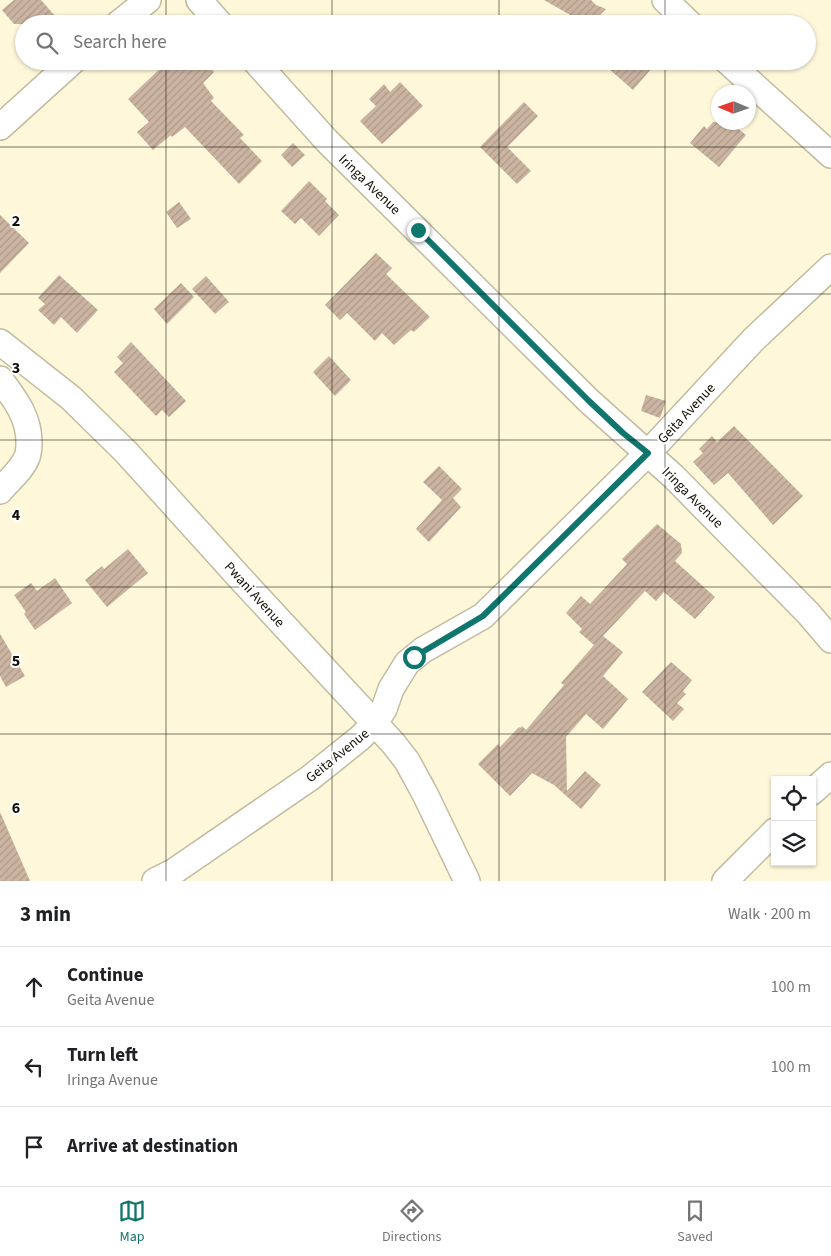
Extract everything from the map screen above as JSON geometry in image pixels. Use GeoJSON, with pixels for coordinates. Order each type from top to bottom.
{"type":"FeatureCollection","features":[{"type":"Feature","properties":{"kind":"street"},"geometry":{"type":"LineString","coordinates":[[129,15],[148,0]]}},
{"type":"Feature","properties":{"kind":"street"},"geometry":{"type":"LineString","coordinates":[[199,0],[212,15]]}},
{"type":"Feature","properties":{"kind":"street"},"geometry":{"type":"LineString","coordinates":[[665,0],[681,15]]}},
{"type":"Feature","properties":{"kind":"street"},"geometry":{"type":"LineString","coordinates":[[0,128],[63,70]]}},
{"type":"Feature","properties":{"kind":"street","name":"Iringa Avenue"},"geometry":{"type":"LineString","coordinates":[[263,70],[327,141],[589,401],[674,477],[770,574],[831,640]]}},
{"type":"Feature","properties":{"kind":"street"},"geometry":{"type":"LineString","coordinates":[[737,70],[831,155]]}},
{"type":"Feature","properties":{"kind":"street","name":"Geita Avenue"},"geometry":{"type":"LineString","coordinates":[[156,881],[173,872],[310,778],[375,723],[384,709],[391,689],[407,663],[423,650],[483,616],[648,453],[754,339],[831,267]]}},
{"type":"Feature","properties":{"kind":"street","name":"Pwani Avenue"},"geometry":{"type":"LineString","coordinates":[[0,342],[71,398],[126,452],[375,723],[407,761],[467,881]]}},
{"type":"Feature","properties":{"kind":"street"},"geometry":{"type":"LineString","coordinates":[[0,379],[23,412],[29,436],[27,458],[0,491]]}},
{"type":"Feature","properties":{"kind":"street"},"geometry":{"type":"LineString","coordinates":[[816,788],[831,774]]}},
{"type":"Feature","properties":{"kind":"street"},"geometry":{"type":"LineString","coordinates":[[725,881],[771,835]]}},
{"type":"Feature","properties":{"kind":"building"},"geometry":{"type":"Polygon","coordinates":[[[14,0],[41,0],[54,15],[15,15],[14,24],[2,10],[14,0]]]}},
{"type":"Feature","properties":{"kind":"building"},"geometry":{"type":"Polygon","coordinates":[[[544,0],[591,0],[596,5],[606,9],[600,15],[570,15],[544,0]]]}},
{"type":"Feature","properties":{"kind":"building"},"geometry":{"type":"Polygon","coordinates":[[[159,70],[212,70],[214,72],[203,83],[214,98],[211,101],[244,135],[240,138],[262,161],[239,184],[185,127],[172,137],[171,135],[153,150],[137,132],[149,122],[128,99],[159,70]]]}},
{"type":"Feature","properties":{"kind":"building"},"geometry":{"type":"Polygon","coordinates":[[[610,70],[650,70],[633,90],[610,70]]]}},
{"type":"Feature","properties":{"kind":"building"},"geometry":{"type":"Polygon","coordinates":[[[400,82],[423,106],[382,144],[360,121],[376,106],[369,99],[384,84],[390,92],[400,82]]]}},
{"type":"Feature","properties":{"kind":"building"},"geometry":{"type":"Polygon","coordinates":[[[524,102],[538,116],[507,147],[531,171],[517,184],[480,147],[524,102]]]}},
{"type":"Feature","properties":{"kind":"building"},"geometry":{"type":"Polygon","coordinates":[[[711,124],[711,130],[740,130],[746,135],[719,167],[690,143],[704,126],[707,129],[711,124]]]}},
{"type":"Feature","properties":{"kind":"building"},"geometry":{"type":"Polygon","coordinates":[[[293,143],[305,155],[292,167],[281,155],[293,143]]]}},
{"type":"Feature","properties":{"kind":"building"},"geometry":{"type":"Polygon","coordinates":[[[309,181],[327,199],[325,201],[339,215],[319,236],[301,218],[295,224],[281,211],[309,181]]]}},
{"type":"Feature","properties":{"kind":"building"},"geometry":{"type":"Polygon","coordinates":[[[179,202],[191,219],[177,228],[166,212],[179,202]]]}},
{"type":"Feature","properties":{"kind":"building"},"geometry":{"type":"Polygon","coordinates":[[[0,215],[29,243],[0,273],[0,215]]]}},
{"type":"Feature","properties":{"kind":"building"},"geometry":{"type":"Polygon","coordinates":[[[376,253],[392,268],[386,274],[430,317],[414,332],[411,330],[394,345],[382,333],[375,341],[347,313],[340,320],[325,305],[376,253]]]}},
{"type":"Feature","properties":{"kind":"building"},"geometry":{"type":"Polygon","coordinates":[[[59,275],[98,310],[77,333],[61,317],[54,325],[38,310],[45,304],[38,298],[59,275]]]}},
{"type":"Feature","properties":{"kind":"building"},"geometry":{"type":"Polygon","coordinates":[[[206,276],[229,302],[215,314],[192,289],[206,276]]]}},
{"type":"Feature","properties":{"kind":"building"},"geometry":{"type":"Polygon","coordinates":[[[181,283],[194,297],[167,324],[154,309],[181,283]]]}},
{"type":"Feature","properties":{"kind":"building"},"geometry":{"type":"Polygon","coordinates":[[[131,342],[186,401],[169,417],[162,410],[156,416],[114,372],[123,363],[117,357],[131,342]]]}},
{"type":"Feature","properties":{"kind":"building"},"geometry":{"type":"Polygon","coordinates":[[[329,356],[351,380],[335,396],[313,372],[329,356]]]}},
{"type":"Feature","properties":{"kind":"building"},"geometry":{"type":"Polygon","coordinates":[[[646,395],[666,401],[660,418],[641,411],[646,395]]]}},
{"type":"Feature","properties":{"kind":"building"},"geometry":{"type":"Polygon","coordinates":[[[734,426],[803,496],[773,525],[728,473],[714,485],[693,462],[703,453],[699,449],[712,436],[717,442],[734,426]]]}},
{"type":"Feature","properties":{"kind":"building"},"geometry":{"type":"Polygon","coordinates":[[[439,466],[462,489],[453,498],[461,507],[429,542],[416,529],[442,500],[423,482],[439,466]]]}},
{"type":"Feature","properties":{"kind":"building"},"geometry":{"type":"Polygon","coordinates":[[[657,524],[681,544],[682,553],[675,561],[715,597],[695,619],[664,592],[656,601],[645,591],[603,636],[623,652],[603,676],[628,699],[603,729],[586,714],[566,737],[567,791],[585,771],[601,785],[581,809],[554,785],[532,773],[510,796],[478,764],[498,744],[500,747],[519,727],[522,726],[526,730],[564,685],[561,683],[594,645],[579,632],[582,629],[566,613],[581,596],[590,604],[627,564],[622,559],[657,524]]]}},
{"type":"Feature","properties":{"kind":"building"},"geometry":{"type":"Polygon","coordinates":[[[128,549],[148,573],[107,607],[85,580],[102,566],[104,569],[128,549]]]}},
{"type":"Feature","properties":{"kind":"building"},"geometry":{"type":"Polygon","coordinates":[[[55,578],[72,603],[35,630],[24,614],[26,612],[14,595],[31,583],[37,591],[55,578]]]}},
{"type":"Feature","properties":{"kind":"building"},"geometry":{"type":"Polygon","coordinates":[[[0,634],[25,676],[6,687],[0,676],[0,634]]]}},
{"type":"Feature","properties":{"kind":"building"},"geometry":{"type":"Polygon","coordinates":[[[671,662],[692,680],[683,691],[686,694],[677,703],[684,709],[673,721],[642,692],[671,662]]]}},
{"type":"Feature","properties":{"kind":"building"},"geometry":{"type":"Polygon","coordinates":[[[0,812],[30,881],[0,881],[0,812]]]}},
{"type":"Feature","properties":{"kind":"route"},"geometry":{"type":"LineString","coordinates":[[414,657],[483,616],[648,453],[623,433],[589,401],[418,230]]}}]}
